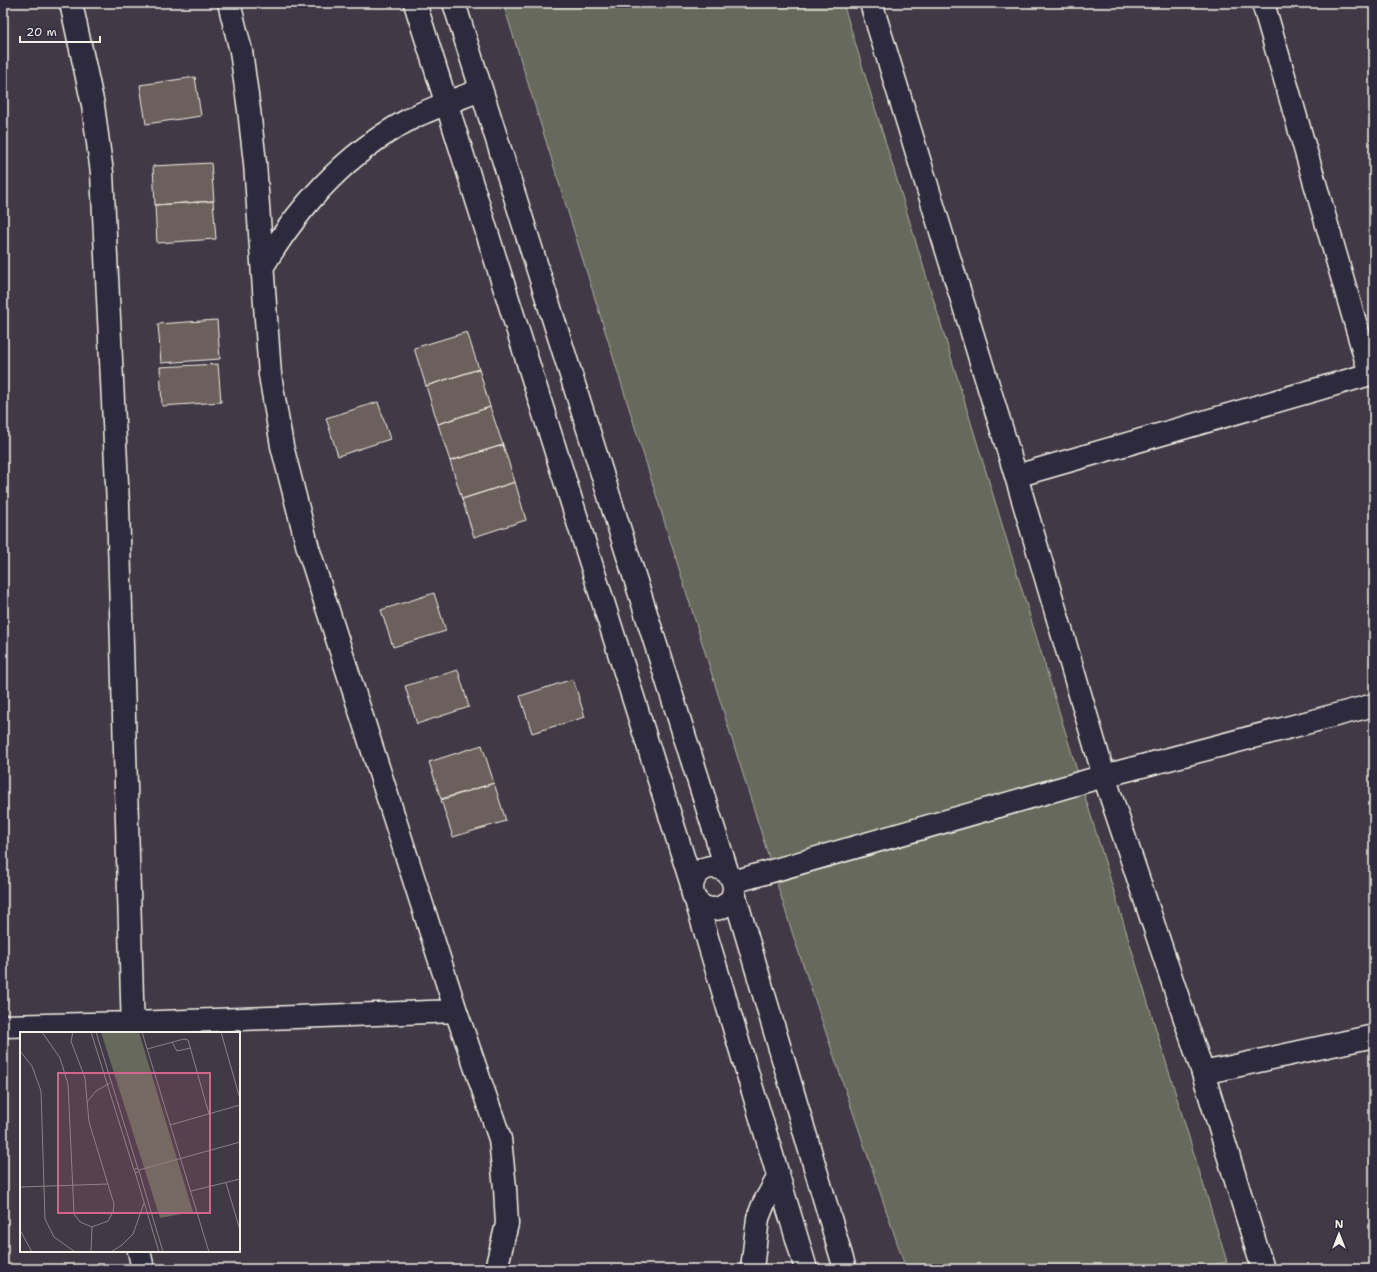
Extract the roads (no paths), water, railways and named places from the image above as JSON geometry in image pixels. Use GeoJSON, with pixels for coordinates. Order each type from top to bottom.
{"type":"FeatureCollection","features":[{"type":"Feature","properties":{"kind":"street"},"geometry":{"type":"LineString","coordinates":[[71,3],[93,105],[102,173],[118,513],[133,1028]]}},
{"type":"Feature","properties":{"kind":"street"},"geometry":{"type":"LineString","coordinates":[[229,3],[241,51],[249,110],[263,266],[270,374],[282,446],[305,534],[456,1011],[500,1139],[506,1188],[507,1224],[496,1269]]}},
{"type":"Feature","properties":{"kind":"street"},"geometry":{"type":"LineString","coordinates":[[415,3],[691,882],[692,894],[697,904],[806,1269]]}},
{"type":"Feature","properties":{"kind":"street"},"geometry":{"type":"LineString","coordinates":[[454,3],[480,90],[731,882],[845,1269]]}},
{"type":"Feature","properties":{"kind":"street"},"geometry":{"type":"LineString","coordinates":[[871,3],[1016,476],[1104,776],[1204,1074],[1264,1269]]}},
{"type":"Feature","properties":{"kind":"street"},"geometry":{"type":"LineString","coordinates":[[1016,476],[1372,373],[1263,3]]}},
{"type":"Feature","properties":{"kind":"street"},"geometry":{"type":"LineString","coordinates":[[263,266],[297,214],[340,169],[364,149],[390,131],[418,116],[480,90]]}},
{"type":"Feature","properties":{"kind":"street"},"geometry":{"type":"LineString","coordinates":[[731,882],[1104,776],[1374,705]]}},
{"type":"Feature","properties":{"kind":"street"},"geometry":{"type":"LineString","coordinates":[[691,882],[697,873],[707,867],[718,867],[731,882],[728,902],[719,909],[708,909],[697,904]]}},
{"type":"Feature","properties":{"kind":"street"},"geometry":{"type":"LineString","coordinates":[[3,1026],[133,1028],[456,1011]]}},
{"type":"Feature","properties":{"kind":"street"},"geometry":{"type":"LineString","coordinates":[[1204,1074],[1374,1036]]}},
{"type":"Feature","properties":{"kind":"street"},"geometry":{"type":"LineString","coordinates":[[752,1269],[758,1218],[764,1203],[778,1178]]}},
{"type":"Feature","properties":{"kind":"street"},"geometry":{"type":"LineString","coordinates":[[139,1252],[143,1269]]}}]}
